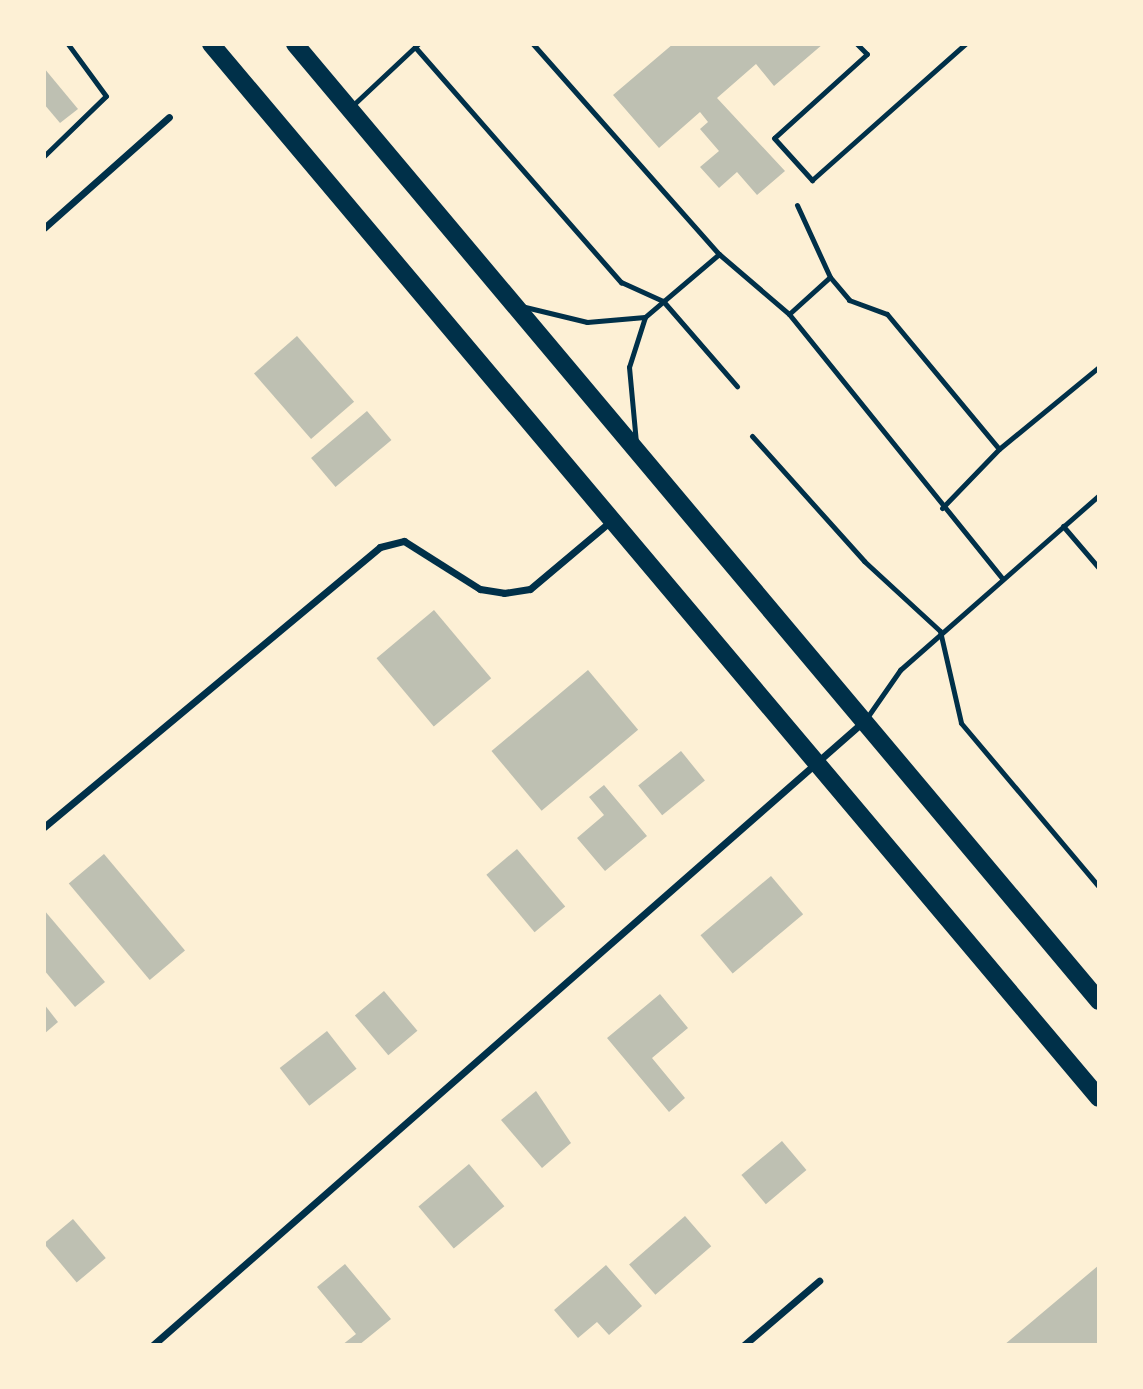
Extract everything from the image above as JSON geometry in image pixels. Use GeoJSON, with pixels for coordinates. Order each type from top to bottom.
{"type":"FeatureCollection","features":[{"type":"Feature","properties":{"kind":"main road"},"geometry":{"type":"LineString","coordinates":[[211,44],[1099,1098]]}},
{"type":"Feature","properties":{"kind":"main road"},"geometry":{"type":"LineString","coordinates":[[295,44],[866,719],[1099,1001]]}},
{"type":"Feature","properties":{"kind":"street"},"geometry":{"type":"LineString","coordinates":[[44,228],[169,117]]}},
{"type":"Feature","properties":{"kind":"street"},"geometry":{"type":"LineString","coordinates":[[44,827],[380,547],[404,541],[480,589],[504,593],[530,589],[612,520]]}},
{"type":"Feature","properties":{"kind":"street"},"geometry":{"type":"LineString","coordinates":[[153,1345],[820,765],[866,719]]}},
{"type":"Feature","properties":{"kind":"street"},"geometry":{"type":"LineString","coordinates":[[744,1345],[819,1281]]}},
{"type":"Feature","properties":{"kind":"lane"},"geometry":{"type":"LineString","coordinates":[[44,156],[106,96],[68,44]]}},
{"type":"Feature","properties":{"kind":"lane"},"geometry":{"type":"LineString","coordinates":[[533,44],[719,254],[789,314],[942,508],[1002,578]]}},
{"type":"Feature","properties":{"kind":"lane"},"geometry":{"type":"LineString","coordinates":[[858,44],[867,54],[775,138],[812,180],[965,44]]}},
{"type":"Feature","properties":{"kind":"lane"},"geometry":{"type":"LineString","coordinates":[[350,108],[417,45],[621,282],[663,301],[737,386]]}},
{"type":"Feature","properties":{"kind":"lane"},"geometry":{"type":"LineString","coordinates":[[797,205],[830,277],[849,300],[887,314],[999,449]]}},
{"type":"Feature","properties":{"kind":"lane"},"geometry":{"type":"LineString","coordinates":[[636,448],[629,367],[645,317],[719,254]]}},
{"type":"Feature","properties":{"kind":"lane"},"geometry":{"type":"LineString","coordinates":[[789,314],[830,277]]}},
{"type":"Feature","properties":{"kind":"lane"},"geometry":{"type":"LineString","coordinates":[[517,305],[587,322],[645,317]]}},
{"type":"Feature","properties":{"kind":"lane"},"geometry":{"type":"LineString","coordinates":[[942,508],[999,449],[1099,367]]}},
{"type":"Feature","properties":{"kind":"lane"},"geometry":{"type":"LineString","coordinates":[[751,436],[864,561],[940,631],[961,723],[1099,887]]}},
{"type":"Feature","properties":{"kind":"lane"},"geometry":{"type":"LineString","coordinates":[[866,719],[900,670],[940,631],[1099,495]]}},
{"type":"Feature","properties":{"kind":"lane"},"geometry":{"type":"LineString","coordinates":[[1063,526],[1099,569]]}},
{"type":"Feature","properties":{"kind":"building"},"geometry":{"type":"Polygon","coordinates":[[[673,44],[823,44],[774,86],[756,64],[717,98],[785,171],[757,195],[737,172],[719,188],[700,167],[719,151],[700,129],[708,122],[700,112],[659,148],[613,95],[673,44]]]}},
{"type":"Feature","properties":{"kind":"building"},"geometry":{"type":"Polygon","coordinates":[[[44,68],[78,109],[60,123],[44,104],[44,68]]]}},
{"type":"Feature","properties":{"kind":"building"},"geometry":{"type":"Polygon","coordinates":[[[297,336],[354,402],[311,439],[254,373],[297,336]]]}},
{"type":"Feature","properties":{"kind":"building"},"geometry":{"type":"Polygon","coordinates":[[[367,411],[391,440],[336,487],[311,458],[367,411]]]}},
{"type":"Feature","properties":{"kind":"building"},"geometry":{"type":"Polygon","coordinates":[[[434,610],[491,678],[434,726],[377,658],[434,610]]]}},
{"type":"Feature","properties":{"kind":"building"},"geometry":{"type":"Polygon","coordinates":[[[588,670],[638,730],[542,811],[491,751],[588,670]]]}},
{"type":"Feature","properties":{"kind":"building"},"geometry":{"type":"Polygon","coordinates":[[[681,751],[705,781],[662,815],[638,786],[681,751]]]}},
{"type":"Feature","properties":{"kind":"building"},"geometry":{"type":"Polygon","coordinates":[[[604,785],[647,836],[605,871],[577,838],[604,815],[589,797],[604,785]]]}},
{"type":"Feature","properties":{"kind":"building"},"geometry":{"type":"Polygon","coordinates":[[[517,849],[565,906],[535,932],[486,875],[517,849]]]}},
{"type":"Feature","properties":{"kind":"building"},"geometry":{"type":"Polygon","coordinates":[[[104,854],[185,951],[150,980],[69,884],[104,854]]]}},
{"type":"Feature","properties":{"kind":"building"},"geometry":{"type":"Polygon","coordinates":[[[771,876],[803,914],[733,973],[701,935],[771,876]]]}},
{"type":"Feature","properties":{"kind":"building"},"geometry":{"type":"Polygon","coordinates":[[[44,910],[105,982],[75,1007],[44,970],[44,910]]]}},
{"type":"Feature","properties":{"kind":"building"},"geometry":{"type":"Polygon","coordinates":[[[384,991],[417,1031],[388,1055],[355,1015],[384,991]]]}},
{"type":"Feature","properties":{"kind":"building"},"geometry":{"type":"Polygon","coordinates":[[[660,994],[688,1028],[652,1058],[685,1098],[669,1112],[607,1038],[660,994]]]}},
{"type":"Feature","properties":{"kind":"building"},"geometry":{"type":"Polygon","coordinates":[[[44,1004],[58,1022],[44,1034],[44,1004]]]}},
{"type":"Feature","properties":{"kind":"building"},"geometry":{"type":"Polygon","coordinates":[[[327,1031],[357,1069],[309,1106],[280,1068],[327,1031]]]}},
{"type":"Feature","properties":{"kind":"building"},"geometry":{"type":"Polygon","coordinates":[[[536,1091],[571,1143],[542,1168],[501,1120],[536,1091]]]}},
{"type":"Feature","properties":{"kind":"building"},"geometry":{"type":"Polygon","coordinates":[[[782,1141],[806,1170],[766,1204],[741,1175],[782,1141]]]}},
{"type":"Feature","properties":{"kind":"building"},"geometry":{"type":"Polygon","coordinates":[[[469,1164],[504,1206],[454,1249],[418,1206],[469,1164]]]}},
{"type":"Feature","properties":{"kind":"building"},"geometry":{"type":"Polygon","coordinates":[[[685,1216],[711,1246],[655,1295],[629,1265],[685,1216]]]}},
{"type":"Feature","properties":{"kind":"building"},"geometry":{"type":"Polygon","coordinates":[[[73,1219],[106,1258],[77,1282],[44,1244],[73,1219]]]}},
{"type":"Feature","properties":{"kind":"building"},"geometry":{"type":"Polygon","coordinates":[[[345,1264],[391,1319],[359,1345],[342,1345],[356,1334],[317,1287],[345,1264]]]}},
{"type":"Feature","properties":{"kind":"building"},"geometry":{"type":"Polygon","coordinates":[[[606,1265],[642,1306],[609,1335],[597,1322],[578,1338],[554,1310],[606,1265]]]}},
{"type":"Feature","properties":{"kind":"building"},"geometry":{"type":"Polygon","coordinates":[[[1099,1265],[1099,1345],[1004,1345],[1099,1265]]]}}]}
